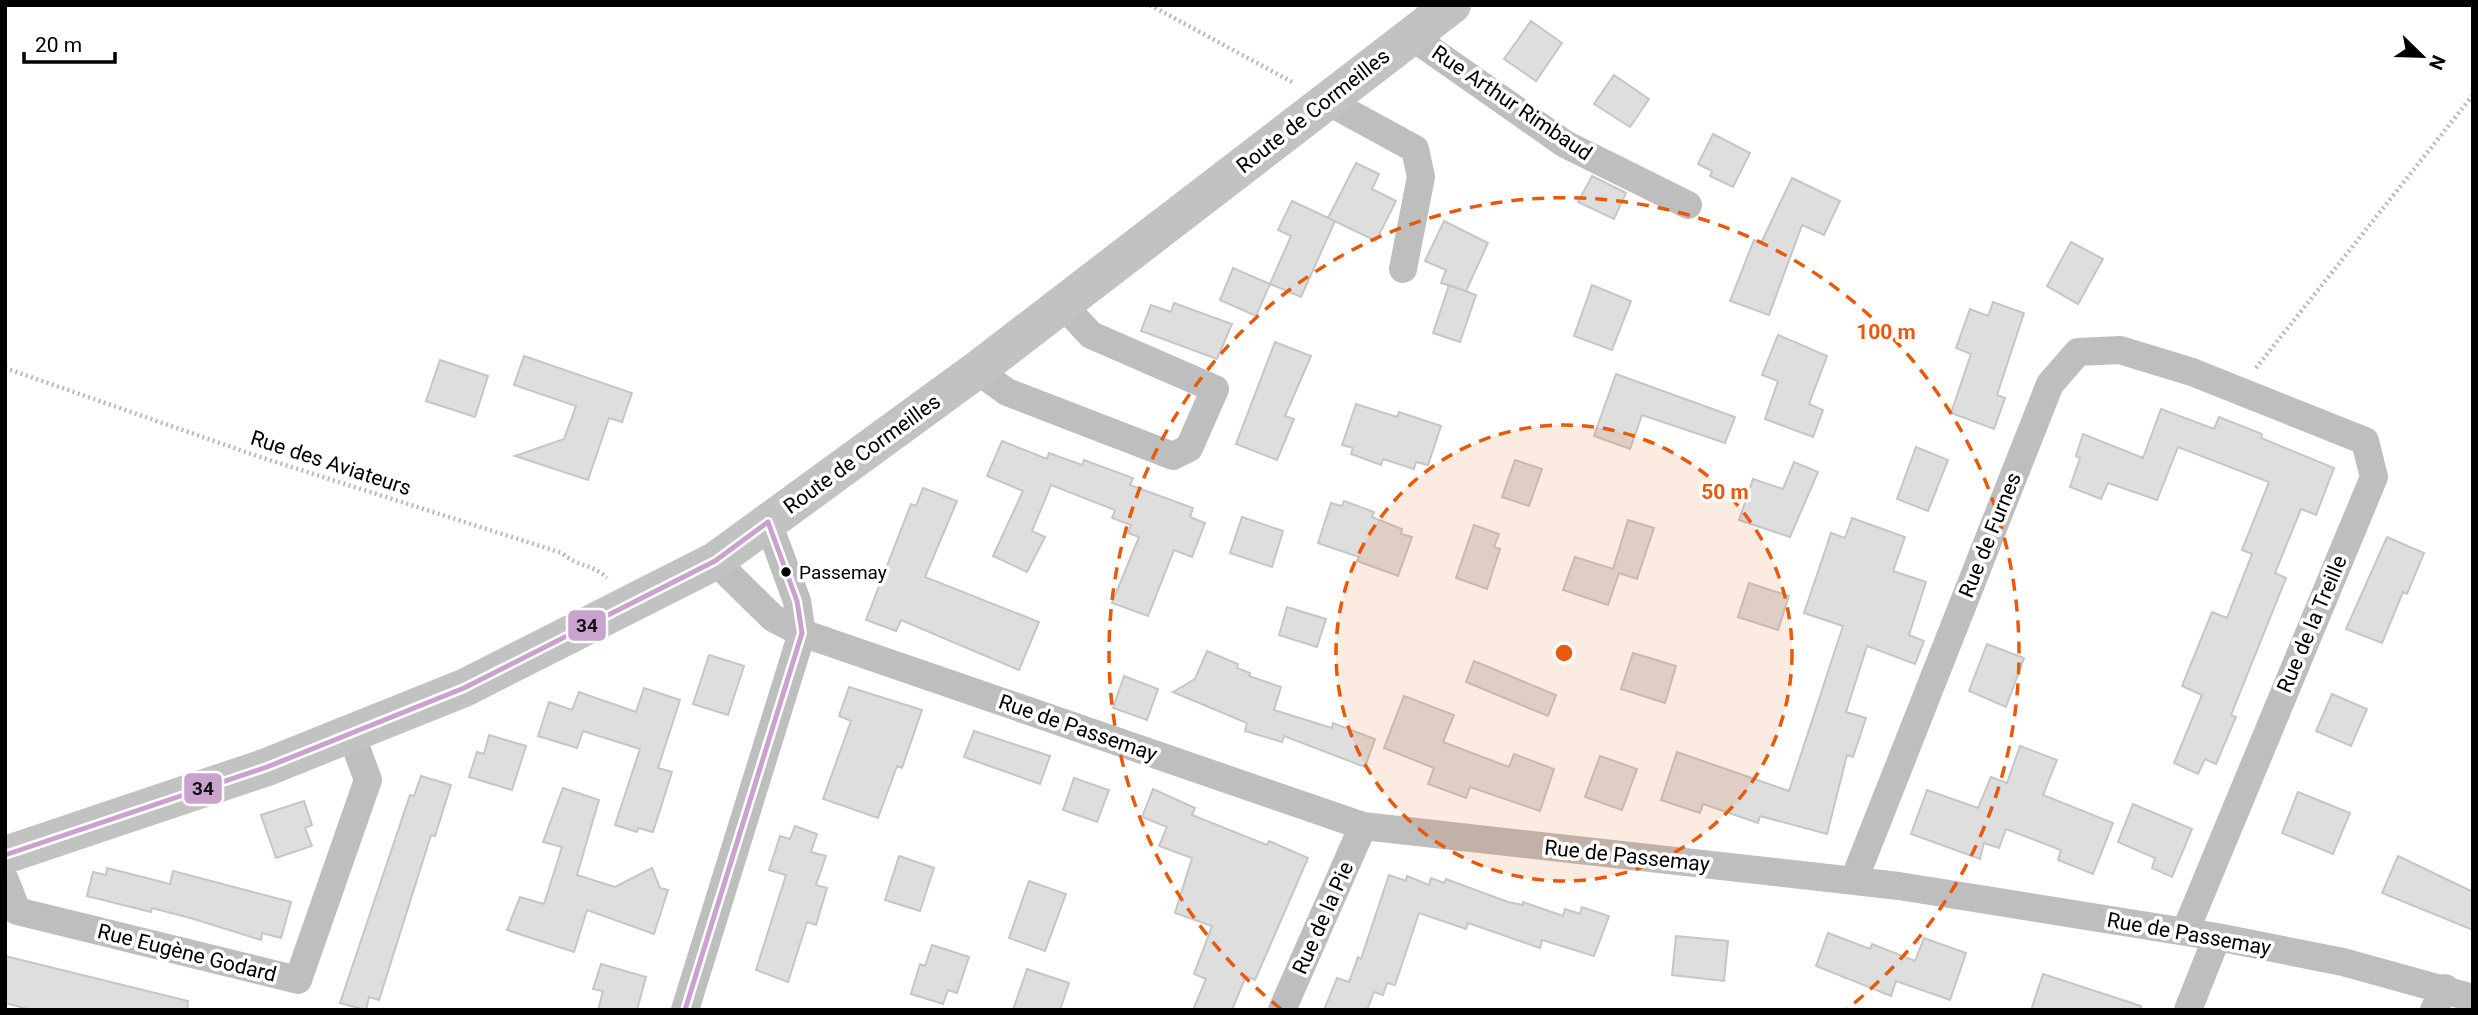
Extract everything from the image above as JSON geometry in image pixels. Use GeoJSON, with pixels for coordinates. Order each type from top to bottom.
{"type":"FeatureCollection","features":[{"type":"Feature","properties":{"kind":"main road","name":"Route de Cormeilles"},"geometry":{"type":"LineString","coordinates":[[5,855],[267,767],[464,688],[715,561],[981,367],[1452,5]]}},
{"type":"Feature","properties":{"kind":"street","name":"Rue Arthur Rimbaud"},"geometry":{"type":"LineString","coordinates":[[1411,36],[1565,144],[1688,205]]}},
{"type":"Feature","properties":{"kind":"street"},"geometry":{"type":"LineString","coordinates":[[1327,101],[1415,149],[1421,177],[1403,269]]}},
{"type":"Feature","properties":{"kind":"street"},"geometry":{"type":"LineString","coordinates":[[981,367],[989,379],[1007,391],[1173,456],[1189,448],[1215,389],[1091,335],[1063,305]]}},
{"type":"Feature","properties":{"kind":"street","name":"Rue de Furnes"},"geometry":{"type":"LineString","coordinates":[[1854,880],[2050,384],[2077,352],[2120,349],[2192,372],[2238,391]]}},
{"type":"Feature","properties":{"kind":"street","name":"Rue de la Treille"},"geometry":{"type":"LineString","coordinates":[[2185,932],[2374,477],[2365,441],[2238,391]]}},
{"type":"Feature","properties":{"kind":"street"},"geometry":{"type":"LineString","coordinates":[[685,1010],[802,633],[797,601],[768,522]]}},
{"type":"Feature","properties":{"kind":"street","name":"Rue de Passemay"},"geometry":{"type":"LineString","coordinates":[[715,561],[774,618],[802,633],[1363,826],[1854,880],[2217,937],[2343,962],[2440,999],[2473,998]]}},
{"type":"Feature","properties":{"kind":"street","name":"Rue Eugène Godard"},"geometry":{"type":"LineString","coordinates":[[5,880],[17,911],[298,981],[368,780],[351,734]]}},
{"type":"Feature","properties":{"kind":"street","name":"Rue de la Pie"},"geometry":{"type":"LineString","coordinates":[[1282,1010],[1363,826]]}},
{"type":"Feature","properties":{"kind":"street"},"geometry":{"type":"LineString","coordinates":[[2188,1010],[2217,937]]}},
{"type":"Feature","properties":{"kind":"path"},"geometry":{"type":"LineString","coordinates":[[1150,5],[1327,101]]}},
{"type":"Feature","properties":{"kind":"path"},"geometry":{"type":"LineString","coordinates":[[2238,391],[2473,95]]}},
{"type":"Feature","properties":{"kind":"path","name":"Rue des Aviateurs"},"geometry":{"type":"LineString","coordinates":[[5,368],[260,457],[562,553],[575,565],[596,568],[634,603]]}},
{"type":"Feature","properties":{"kind":"building"},"geometry":{"type":"Polygon","coordinates":[[[1531,21],[1562,43],[1536,81],[1504,59],[1531,21]]]}},
{"type":"Feature","properties":{"kind":"building"},"geometry":{"type":"Polygon","coordinates":[[[1614,75],[1649,99],[1630,127],[1594,104],[1614,75]]]}},
{"type":"Feature","properties":{"kind":"building"},"geometry":{"type":"Polygon","coordinates":[[[1713,134],[1750,153],[1733,187],[1710,176],[1712,171],[1698,164],[1713,134]]]}},
{"type":"Feature","properties":{"kind":"building"},"geometry":{"type":"Polygon","coordinates":[[[1356,163],[1379,174],[1372,189],[1396,201],[1376,241],[1328,218],[1356,163]]]}},
{"type":"Feature","properties":{"kind":"building"},"geometry":{"type":"Polygon","coordinates":[[[1592,176],[1626,193],[1614,219],[1578,202],[1592,176]]]}},
{"type":"Feature","properties":{"kind":"building"},"geometry":{"type":"Polygon","coordinates":[[[1792,178],[1840,201],[1824,235],[1802,225],[1769,315],[1730,301],[1754,240],[1761,243],[1792,178]]]}},
{"type":"Feature","properties":{"kind":"building"},"geometry":{"type":"Polygon","coordinates":[[[1292,201],[1335,221],[1301,297],[1270,284],[1291,236],[1278,230],[1292,201]]]}},
{"type":"Feature","properties":{"kind":"building"},"geometry":{"type":"Polygon","coordinates":[[[1444,221],[1488,243],[1466,291],[1441,283],[1446,270],[1425,261],[1444,221]]]}},
{"type":"Feature","properties":{"kind":"building"},"geometry":{"type":"Polygon","coordinates":[[[2071,242],[2103,259],[2078,304],[2047,286],[2071,242]]]}},
{"type":"Feature","properties":{"kind":"building"},"geometry":{"type":"Polygon","coordinates":[[[1233,268],[1270,284],[1256,316],[1220,300],[1233,268]]]}},
{"type":"Feature","properties":{"kind":"building"},"geometry":{"type":"Polygon","coordinates":[[[1449,285],[1476,295],[1460,342],[1433,333],[1449,285]]]}},
{"type":"Feature","properties":{"kind":"building"},"geometry":{"type":"Polygon","coordinates":[[[1592,285],[1631,301],[1612,350],[1574,336],[1592,285]]]}},
{"type":"Feature","properties":{"kind":"building"},"geometry":{"type":"Polygon","coordinates":[[[1993,302],[2024,313],[1997,395],[2005,398],[1994,429],[1951,413],[1971,354],[1956,348],[1970,309],[1988,316],[1993,302]]]}},
{"type":"Feature","properties":{"kind":"building"},"geometry":{"type":"Polygon","coordinates":[[[1174,303],[1232,324],[1217,359],[1141,331],[1151,305],[1171,312],[1174,303]]]}},
{"type":"Feature","properties":{"kind":"building"},"geometry":{"type":"Polygon","coordinates":[[[1778,335],[1827,356],[1809,404],[1823,410],[1813,437],[1765,419],[1778,381],[1762,375],[1778,335]]]}},
{"type":"Feature","properties":{"kind":"building"},"geometry":{"type":"Polygon","coordinates":[[[1275,342],[1311,356],[1285,416],[1294,419],[1277,460],[1236,444],[1275,342]]]}},
{"type":"Feature","properties":{"kind":"building"},"geometry":{"type":"Polygon","coordinates":[[[524,356],[632,393],[622,422],[609,418],[588,480],[515,456],[564,439],[576,406],[514,385],[524,356]]]}},
{"type":"Feature","properties":{"kind":"building"},"geometry":{"type":"Polygon","coordinates":[[[440,360],[488,376],[475,417],[426,401],[440,360]]]}},
{"type":"Feature","properties":{"kind":"building"},"geometry":{"type":"Polygon","coordinates":[[[1616,374],[1735,417],[1725,443],[1642,415],[1630,449],[1594,436],[1616,374]]]}},
{"type":"Feature","properties":{"kind":"building"},"geometry":{"type":"Polygon","coordinates":[[[1356,404],[1397,417],[1399,412],[1441,426],[1428,465],[1416,462],[1414,469],[1383,459],[1381,465],[1351,454],[1353,448],[1342,445],[1356,404]]]}},
{"type":"Feature","properties":{"kind":"building"},"geometry":{"type":"Polygon","coordinates":[[[2161,409],[2214,429],[2219,417],[2262,434],[2261,438],[2334,468],[2316,515],[2301,509],[2275,573],[2286,578],[2231,715],[2236,717],[2216,764],[2205,759],[2198,774],[2174,763],[2202,695],[2182,686],[2212,612],[2227,618],[2252,554],[2242,550],[2269,482],[2178,447],[2157,500],[2108,483],[2101,499],[2070,487],[2080,458],[2076,456],[2083,434],[2143,458],[2161,409]]]}},
{"type":"Feature","properties":{"kind":"building"},"geometry":{"type":"Polygon","coordinates":[[[1002,441],[1047,459],[1049,453],[1082,465],[1084,460],[1133,478],[1130,485],[1193,508],[1190,517],[1205,523],[1192,557],[1174,550],[1148,616],[1112,603],[1139,537],[1128,533],[1131,525],[1112,518],[1115,510],[1051,485],[1032,531],[1045,537],[1027,572],[993,556],[1023,491],[987,476],[1002,441]]]}},
{"type":"Feature","properties":{"kind":"building"},"geometry":{"type":"Polygon","coordinates":[[[1916,447],[1948,460],[1928,511],[1897,499],[1916,447]]]}},
{"type":"Feature","properties":{"kind":"building"},"geometry":{"type":"Polygon","coordinates":[[[1515,460],[1542,469],[1529,506],[1502,497],[1515,460]]]}},
{"type":"Feature","properties":{"kind":"building"},"geometry":{"type":"Polygon","coordinates":[[[1794,462],[1818,472],[1790,537],[1739,520],[1753,479],[1783,489],[1794,462]]]}},
{"type":"Feature","properties":{"kind":"building"},"geometry":{"type":"Polygon","coordinates":[[[923,488],[957,501],[925,577],[1039,622],[1019,670],[901,620],[896,631],[866,620],[911,504],[916,506],[923,488]]]}},
{"type":"Feature","properties":{"kind":"building"},"geometry":{"type":"Polygon","coordinates":[[[1344,501],[1374,512],[1372,517],[1402,529],[1401,534],[1412,537],[1398,576],[1357,561],[1359,557],[1318,543],[1331,503],[1342,506],[1344,501]]]}},
{"type":"Feature","properties":{"kind":"building"},"geometry":{"type":"Polygon","coordinates":[[[1242,517],[1283,531],[1272,567],[1230,553],[1242,517]]]}},
{"type":"Feature","properties":{"kind":"building"},"geometry":{"type":"Polygon","coordinates":[[[1852,518],[1905,537],[1893,571],[1926,582],[1909,635],[1924,641],[1915,664],[1867,646],[1846,712],[1866,718],[1853,757],[1847,755],[1827,834],[1760,816],[1758,823],[1703,804],[1700,813],[1661,800],[1677,752],[1789,791],[1843,626],[1804,613],[1831,533],[1845,538],[1852,518]]]}},
{"type":"Feature","properties":{"kind":"building"},"geometry":{"type":"Polygon","coordinates":[[[1628,520],[1654,528],[1637,579],[1619,573],[1608,605],[1563,590],[1575,557],[1613,569],[1628,520]]]}},
{"type":"Feature","properties":{"kind":"building"},"geometry":{"type":"Polygon","coordinates":[[[1474,525],[1499,534],[1494,547],[1500,549],[1487,589],[1456,578],[1474,525]]]}},
{"type":"Feature","properties":{"kind":"building"},"geometry":{"type":"Polygon","coordinates":[[[2387,537],[2424,553],[2407,594],[2403,592],[2382,643],[2346,629],[2387,537]]]}},
{"type":"Feature","properties":{"kind":"building"},"geometry":{"type":"Polygon","coordinates":[[[1749,583],[1789,596],[1778,630],[1738,617],[1749,583]]]}},
{"type":"Feature","properties":{"kind":"building"},"geometry":{"type":"Polygon","coordinates":[[[1287,607],[1326,619],[1317,647],[1279,635],[1287,607]]]}},
{"type":"Feature","properties":{"kind":"building"},"geometry":{"type":"Polygon","coordinates":[[[1987,644],[2024,658],[2006,707],[1969,691],[1987,644]]]}},
{"type":"Feature","properties":{"kind":"building"},"geometry":{"type":"Polygon","coordinates":[[[1207,651],[1238,664],[1237,668],[1250,673],[1249,676],[1281,687],[1274,710],[1332,728],[1333,723],[1375,739],[1365,767],[1284,736],[1282,742],[1245,731],[1247,723],[1173,692],[1195,679],[1207,651]]]}},
{"type":"Feature","properties":{"kind":"building"},"geometry":{"type":"Polygon","coordinates":[[[1633,653],[1676,666],[1665,703],[1621,689],[1633,653]]]}},
{"type":"Feature","properties":{"kind":"building"},"geometry":{"type":"Polygon","coordinates":[[[709,655],[744,666],[728,715],[693,704],[709,655]]]}},
{"type":"Feature","properties":{"kind":"building"},"geometry":{"type":"Polygon","coordinates":[[[1474,661],[1556,695],[1548,716],[1466,682],[1474,661]]]}},
{"type":"Feature","properties":{"kind":"building"},"geometry":{"type":"Polygon","coordinates":[[[1124,676],[1158,689],[1147,720],[1113,708],[1124,676]]]}},
{"type":"Feature","properties":{"kind":"building"},"geometry":{"type":"Polygon","coordinates":[[[849,687],[922,710],[902,768],[897,766],[878,818],[823,799],[851,721],[839,716],[849,687]]]}},
{"type":"Feature","properties":{"kind":"building"},"geometry":{"type":"Polygon","coordinates":[[[644,688],[680,700],[658,768],[672,772],[653,832],[638,828],[637,832],[615,825],[640,749],[583,731],[577,748],[538,736],[549,702],[572,710],[579,692],[636,712],[644,688]]]}},
{"type":"Feature","properties":{"kind":"building"},"geometry":{"type":"Polygon","coordinates":[[[2332,694],[2367,709],[2351,746],[2316,731],[2332,694]]]}},
{"type":"Feature","properties":{"kind":"building"},"geometry":{"type":"Polygon","coordinates":[[[1404,696],[1454,715],[1443,742],[1509,767],[1514,754],[1554,769],[1540,811],[1470,787],[1466,798],[1428,784],[1434,768],[1384,748],[1404,696]]]}},
{"type":"Feature","properties":{"kind":"building"},"geometry":{"type":"Polygon","coordinates":[[[974,731],[1050,756],[1040,784],[964,757],[974,731]]]}},
{"type":"Feature","properties":{"kind":"building"},"geometry":{"type":"Polygon","coordinates":[[[489,735],[526,746],[512,790],[469,777],[477,752],[484,754],[489,735]]]}},
{"type":"Feature","properties":{"kind":"building"},"geometry":{"type":"Polygon","coordinates":[[[2020,746],[2057,760],[2043,795],[2113,823],[2093,874],[2058,860],[2061,850],[2006,829],[1999,848],[1984,843],[1980,859],[1911,834],[1927,790],[1978,808],[1991,777],[2007,783],[2020,746]]]}},
{"type":"Feature","properties":{"kind":"building"},"geometry":{"type":"Polygon","coordinates":[[[1600,756],[1637,769],[1622,810],[1585,797],[1600,756]]]}},
{"type":"Feature","properties":{"kind":"building"},"geometry":{"type":"Polygon","coordinates":[[[421,776],[451,785],[435,836],[431,835],[379,1000],[369,997],[366,1010],[340,1003],[410,795],[414,796],[421,776]]]}},
{"type":"Feature","properties":{"kind":"building"},"geometry":{"type":"Polygon","coordinates":[[[1074,778],[1109,790],[1097,822],[1063,810],[1074,778]]]}},
{"type":"Feature","properties":{"kind":"building"},"geometry":{"type":"Polygon","coordinates":[[[563,788],[599,800],[577,875],[615,887],[652,868],[660,888],[668,890],[654,934],[587,910],[574,952],[507,930],[520,897],[544,904],[562,847],[543,842],[563,788]]]}},
{"type":"Feature","properties":{"kind":"building"},"geometry":{"type":"Polygon","coordinates":[[[1153,789],[1195,808],[1192,815],[1267,845],[1269,841],[1308,858],[1255,980],[1246,976],[1232,1010],[1193,1010],[1206,979],[1194,974],[1212,926],[1175,913],[1192,858],[1159,846],[1167,827],[1142,817],[1153,789]]]}},
{"type":"Feature","properties":{"kind":"building"},"geometry":{"type":"Polygon","coordinates":[[[2298,792],[2350,813],[2333,854],[2282,833],[2298,792]]]}},
{"type":"Feature","properties":{"kind":"building"},"geometry":{"type":"Polygon","coordinates":[[[304,801],[312,825],[305,828],[312,846],[276,858],[261,815],[304,801]]]}},
{"type":"Feature","properties":{"kind":"building"},"geometry":{"type":"Polygon","coordinates":[[[2133,804],[2192,829],[2172,877],[2152,868],[2155,858],[2118,842],[2133,804]]]}},
{"type":"Feature","properties":{"kind":"building"},"geometry":{"type":"Polygon","coordinates":[[[795,826],[817,834],[811,852],[826,856],[816,885],[827,888],[816,925],[807,922],[788,982],[756,970],[786,875],[769,870],[780,836],[790,839],[795,826]]]}},
{"type":"Feature","properties":{"kind":"building"},"geometry":{"type":"Polygon","coordinates":[[[899,856],[934,868],[920,911],[885,900],[899,856]]]}},
{"type":"Feature","properties":{"kind":"building"},"geometry":{"type":"Polygon","coordinates":[[[2398,856],[2473,892],[2473,930],[2382,893],[2398,856]]]}},
{"type":"Feature","properties":{"kind":"building"},"geometry":{"type":"Polygon","coordinates":[[[107,868],[170,884],[173,871],[291,902],[281,938],[262,933],[261,940],[152,908],[151,912],[87,896],[93,872],[106,875],[107,868]]]}},
{"type":"Feature","properties":{"kind":"building"},"geometry":{"type":"Polygon","coordinates":[[[1389,875],[1406,881],[1407,876],[1429,885],[1431,878],[1444,883],[1446,879],[1508,902],[1523,905],[1523,902],[1563,916],[1565,909],[1580,914],[1582,907],[1609,916],[1594,956],[1542,940],[1540,948],[1468,923],[1466,929],[1419,913],[1395,985],[1387,983],[1383,995],[1374,992],[1367,1010],[1324,1010],[1337,978],[1349,982],[1358,957],[1361,959],[1389,875]]]}},
{"type":"Feature","properties":{"kind":"building"},"geometry":{"type":"Polygon","coordinates":[[[1029,881],[1066,894],[1045,951],[1009,938],[1029,881]]]}},
{"type":"Feature","properties":{"kind":"building"},"geometry":{"type":"Polygon","coordinates":[[[1828,933],[1870,949],[1872,944],[1915,961],[1924,938],[1966,953],[1950,1000],[1896,981],[1891,996],[1816,966],[1828,933]]]}},
{"type":"Feature","properties":{"kind":"building"},"geometry":{"type":"Polygon","coordinates":[[[1676,936],[1728,941],[1724,981],[1672,975],[1676,936]]]}},
{"type":"Feature","properties":{"kind":"building"},"geometry":{"type":"Polygon","coordinates":[[[932,945],[969,957],[957,993],[948,990],[943,1004],[911,994],[920,964],[925,966],[932,945]]]}},
{"type":"Feature","properties":{"kind":"building"},"geometry":{"type":"Polygon","coordinates":[[[5,956],[188,1001],[187,1010],[32,1010],[5,1003],[5,956]]]}},
{"type":"Feature","properties":{"kind":"building"},"geometry":{"type":"Polygon","coordinates":[[[601,964],[646,977],[637,1010],[598,1010],[603,991],[593,989],[601,964]]]}},
{"type":"Feature","properties":{"kind":"building"},"geometry":{"type":"Polygon","coordinates":[[[1027,969],[1069,983],[1060,1010],[1013,1010],[1027,969]]]}},
{"type":"Feature","properties":{"kind":"building"},"geometry":{"type":"Polygon","coordinates":[[[2043,974],[2141,1006],[2141,1010],[2031,1010],[2043,974]]]}},
{"type":"Feature","properties":{"kind":"transit line","name":"34"},"geometry":{"type":"LineString","coordinates":[[5,855],[267,767],[464,688],[715,561],[768,522]]}},
{"type":"Feature","properties":{"kind":"transit line","name":"34"},"geometry":{"type":"LineString","coordinates":[[685,1010],[802,633],[797,601],[768,522]]}},
{"type":"Feature","properties":{"kind":"place","name":"Passemay"},"geometry":{"type":"Point","coordinates":[786,572]}}]}
